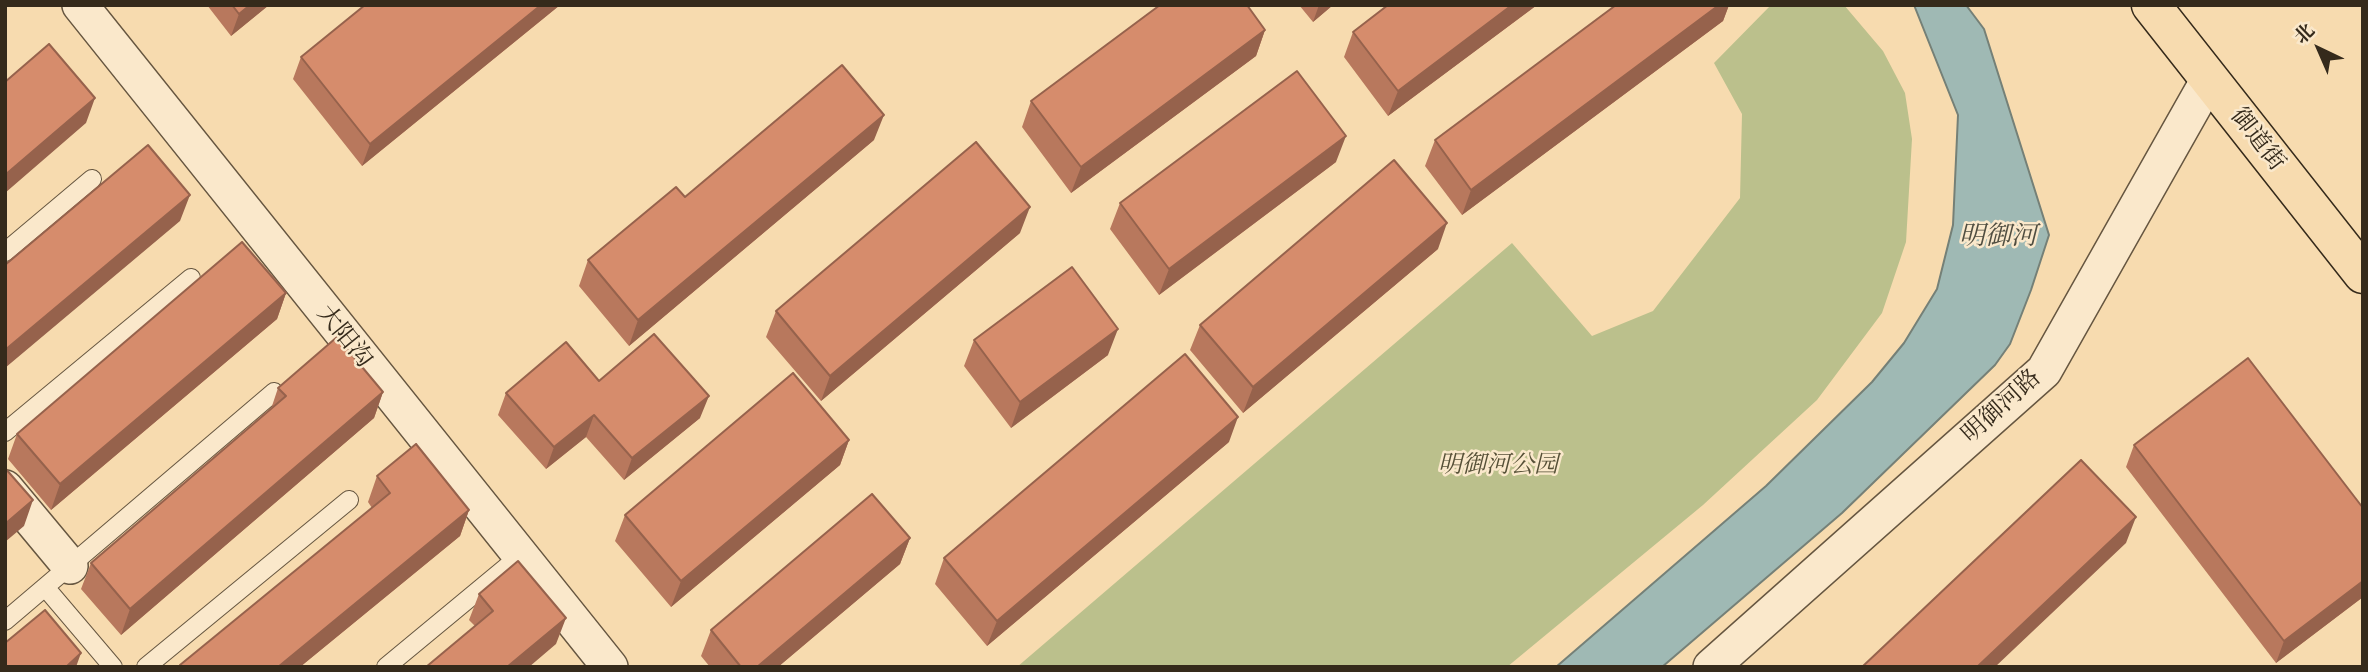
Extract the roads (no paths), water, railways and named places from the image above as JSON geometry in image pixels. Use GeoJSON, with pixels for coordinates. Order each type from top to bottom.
{"type":"FeatureCollection","features":[{"type":"Feature","properties":{"kind":"main road","name":"御道街"},"geometry":{"type":"LineString","coordinates":[[2151,5],[2363,274]]}},
{"type":"Feature","properties":{"kind":"street","name":"大阳沟"},"geometry":{"type":"LineString","coordinates":[[80,5],[610,667]]}},
{"type":"Feature","properties":{"kind":"street","name":"明御河路"},"geometry":{"type":"LineString","coordinates":[[1711,667],[2044,371],[2208,79]]}},
{"type":"Feature","properties":{"kind":"street"},"geometry":{"type":"LineString","coordinates":[[5,488],[58,576]]}},
{"type":"Feature","properties":{"kind":"lane"},"geometry":{"type":"LineString","coordinates":[[5,252],[92,178]]}},
{"type":"Feature","properties":{"kind":"lane"},"geometry":{"type":"LineString","coordinates":[[5,432],[191,278]]}},
{"type":"Feature","properties":{"kind":"lane"},"geometry":{"type":"LineString","coordinates":[[5,621],[274,392]]}},
{"type":"Feature","properties":{"kind":"lane"},"geometry":{"type":"LineString","coordinates":[[146,667],[349,500]]}},
{"type":"Feature","properties":{"kind":"lane"},"geometry":{"type":"LineString","coordinates":[[386,667],[520,556]]}},
{"type":"Feature","properties":{"kind":"lane"},"geometry":{"type":"LineString","coordinates":[[58,576],[113,667]]}},
{"type":"Feature","properties":{"kind":"water","name":"明御河"},"geometry":{"type":"Polygon","coordinates":[[[1914,5],[1966,5],[1984,29],[2049,235],[2010,344],[1995,365],[1842,513],[1662,667],[1556,667],[1766,486],[1872,382],[1904,343],[1937,289],[1953,225],[1958,115],[1914,5]]]}},
{"type":"Feature","properties":{"kind":"park label","name":"明御河公园"},"geometry":{"type":"Point","coordinates":[1498,466]}}]}
